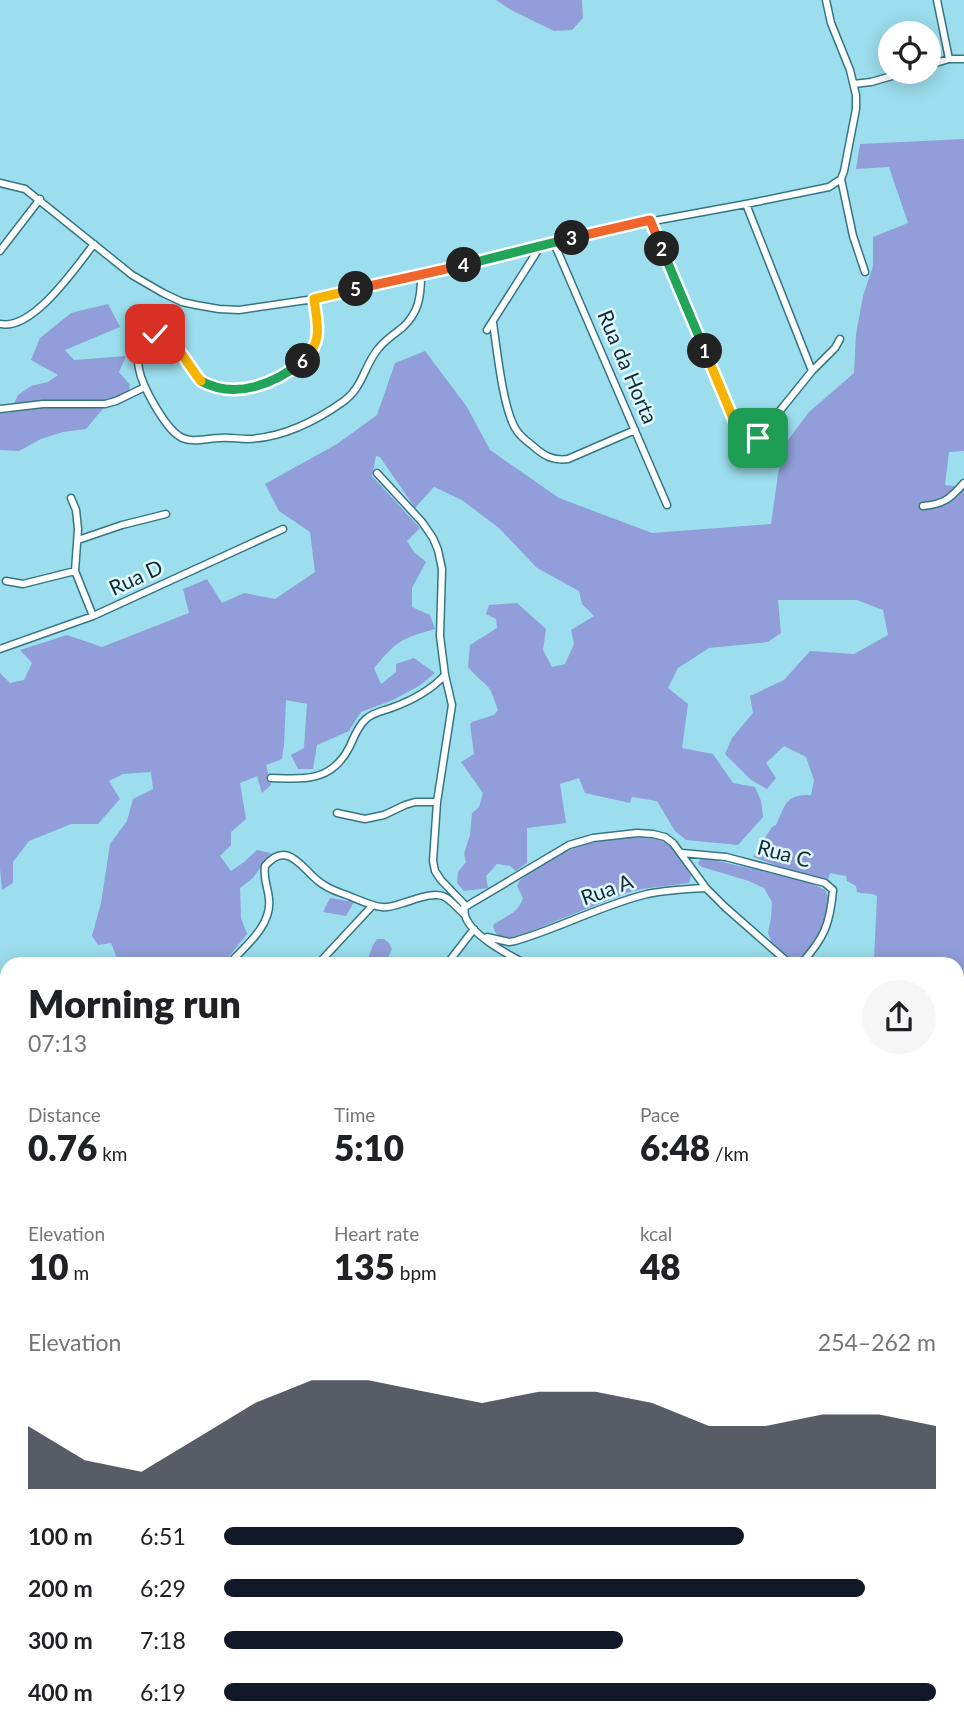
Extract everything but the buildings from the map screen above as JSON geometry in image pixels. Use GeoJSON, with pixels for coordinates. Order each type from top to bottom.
{"type":"FeatureCollection","features":[{"type":"Feature","properties":{"kind":"street"},"geometry":{"type":"LineString","coordinates":[[826,0],[831,23],[856,95],[856,109],[841,179],[853,236],[865,272]]}},
{"type":"Feature","properties":{"kind":"street"},"geometry":{"type":"LineString","coordinates":[[937,0],[949,59]]}},
{"type":"Feature","properties":{"kind":"street"},"geometry":{"type":"LineString","coordinates":[[941,61],[964,59]]}},
{"type":"Feature","properties":{"kind":"street"},"geometry":{"type":"LineString","coordinates":[[854,84],[878,80]]}},
{"type":"Feature","properties":{"kind":"street"},"geometry":{"type":"LineString","coordinates":[[0,183],[26,189],[137,278],[182,302],[239,310],[314,299],[650,220],[829,187],[841,179]]}},
{"type":"Feature","properties":{"kind":"street"},"geometry":{"type":"LineString","coordinates":[[0,251],[40,199]]}},
{"type":"Feature","properties":{"kind":"street"},"geometry":{"type":"LineString","coordinates":[[746,204],[811,371]]}},
{"type":"Feature","properties":{"kind":"street"},"geometry":{"type":"LineString","coordinates":[[650,220],[740,435],[745,439],[758,438],[840,339]]}},
{"type":"Feature","properties":{"kind":"street","name":"Rua da Horta"},"geometry":{"type":"LineString","coordinates":[[554,243],[667,505]]}},
{"type":"Feature","properties":{"kind":"street"},"geometry":{"type":"LineString","coordinates":[[0,324],[4,326],[16,323],[44,304],[94,244]]}},
{"type":"Feature","properties":{"kind":"street"},"geometry":{"type":"LineString","coordinates":[[487,330],[540,247]]}},
{"type":"Feature","properties":{"kind":"street"},"geometry":{"type":"LineString","coordinates":[[314,299],[318,335],[311,354],[289,372],[253,387],[219,389],[201,381],[166,336],[150,334],[145,338],[138,348],[139,370],[164,421],[180,438],[198,440],[248,439],[289,431],[311,422],[346,400],[357,387],[376,352],[416,311],[421,295],[421,275]]}},
{"type":"Feature","properties":{"kind":"street"},"geometry":{"type":"LineString","coordinates":[[493,323],[507,408],[512,423],[518,433],[539,451],[551,459],[559,460],[635,430]]}},
{"type":"Feature","properties":{"kind":"street"},"geometry":{"type":"LineString","coordinates":[[0,409],[43,404],[105,404],[145,387]]}},
{"type":"Feature","properties":{"kind":"street"},"geometry":{"type":"LineString","coordinates":[[377,473],[422,522],[438,550],[443,579],[440,636],[452,705],[437,802],[433,852],[435,872],[465,911],[474,929],[491,944],[514,957]]}},
{"type":"Feature","properties":{"kind":"street"},"geometry":{"type":"LineString","coordinates":[[923,506],[937,505],[948,500],[964,484]]}},
{"type":"Feature","properties":{"kind":"street"},"geometry":{"type":"LineString","coordinates":[[71,498],[76,509],[78,540],[75,571],[93,616]]}},
{"type":"Feature","properties":{"kind":"street"},"geometry":{"type":"LineString","coordinates":[[78,540],[166,514]]}},
{"type":"Feature","properties":{"kind":"street","name":"Rua D"},"geometry":{"type":"LineString","coordinates":[[0,649],[131,600],[284,529]]}},
{"type":"Feature","properties":{"kind":"street"},"geometry":{"type":"LineString","coordinates":[[6,581],[23,584],[75,571]]}},
{"type":"Feature","properties":{"kind":"street"},"geometry":{"type":"LineString","coordinates":[[271,778],[304,779],[320,776],[343,758],[366,718],[427,692],[445,675]]}},
{"type":"Feature","properties":{"kind":"street"},"geometry":{"type":"LineString","coordinates":[[337,813],[365,818],[384,815],[415,802],[437,802]]}},
{"type":"Feature","properties":{"kind":"street"},"geometry":{"type":"LineString","coordinates":[[465,911],[569,845],[580,841],[653,834],[665,837],[673,843],[706,888],[724,907],[782,957]]}},
{"type":"Feature","properties":{"kind":"street","name":"Rua C"},"geometry":{"type":"LineString","coordinates":[[682,853],[726,857],[830,886],[833,890],[827,927],[817,946],[807,957]]}},
{"type":"Feature","properties":{"kind":"street"},"geometry":{"type":"LineString","coordinates":[[235,957],[266,922],[270,900],[264,878],[265,866],[278,856],[294,858],[325,886],[373,905],[387,907],[442,896],[465,911]]}},
{"type":"Feature","properties":{"kind":"street","name":"Rua A"},"geometry":{"type":"LineString","coordinates":[[482,936],[509,942],[648,894],[706,888]]}},
{"type":"Feature","properties":{"kind":"street"},"geometry":{"type":"LineString","coordinates":[[325,957],[373,905]]}},
{"type":"Feature","properties":{"kind":"street"},"geometry":{"type":"LineString","coordinates":[[452,957],[474,929]]}},
{"type":"Feature","properties":{"kind":"shaded area"},"geometry":{"type":"Polygon","coordinates":[[[496,0],[582,0],[583,18],[572,30],[554,31],[496,0]]]}},
{"type":"Feature","properties":{"kind":"shaded area"},"geometry":{"type":"Polygon","coordinates":[[[964,139],[964,451],[949,452],[945,485],[964,487],[964,957],[874,957],[877,896],[857,892],[856,886],[847,881],[846,876],[830,873],[827,883],[753,857],[776,825],[788,801],[796,796],[811,795],[814,780],[806,757],[784,746],[766,763],[776,778],[767,789],[751,780],[725,754],[732,738],[753,713],[750,696],[784,680],[810,651],[854,654],[888,635],[883,610],[857,600],[778,600],[781,633],[768,642],[709,648],[678,668],[668,688],[688,704],[682,748],[713,754],[733,783],[755,787],[761,801],[763,817],[738,845],[686,840],[675,831],[657,801],[632,797],[630,803],[585,793],[579,778],[560,784],[566,823],[527,828],[527,863],[516,871],[510,866],[497,864],[486,876],[488,888],[464,891],[457,883],[458,872],[466,862],[464,854],[470,835],[472,813],[479,807],[483,793],[461,762],[474,754],[470,724],[494,715],[498,710],[489,688],[468,667],[470,645],[497,628],[496,619],[486,614],[489,605],[517,603],[546,629],[543,650],[552,667],[565,664],[574,644],[571,630],[594,616],[582,604],[579,591],[537,568],[499,528],[462,500],[434,487],[415,508],[380,457],[376,456],[372,476],[420,528],[407,541],[414,552],[426,562],[412,588],[412,607],[430,615],[435,629],[400,642],[374,668],[381,684],[396,672],[396,664],[414,658],[435,673],[419,686],[393,700],[361,712],[349,731],[317,745],[313,769],[298,769],[291,755],[304,748],[307,704],[286,700],[282,759],[266,765],[271,785],[262,793],[257,776],[240,783],[246,819],[231,832],[231,845],[220,856],[231,871],[257,850],[271,853],[253,878],[240,888],[241,918],[247,934],[229,957],[116,957],[111,943],[98,945],[92,936],[101,903],[110,844],[127,821],[133,799],[153,789],[151,772],[123,774],[109,781],[120,799],[98,824],[71,824],[29,841],[13,862],[13,883],[2,890],[0,673],[10,683],[24,680],[32,663],[20,650],[67,635],[102,647],[189,613],[183,589],[207,579],[222,603],[244,593],[275,599],[315,572],[310,532],[279,511],[265,484],[337,444],[377,415],[395,363],[425,351],[467,407],[490,450],[559,498],[652,533],[771,524],[785,444],[809,412],[854,373],[856,334],[863,296],[873,266],[873,237],[908,223],[889,167],[856,169],[860,144],[964,139]]]}},
{"type":"Feature","properties":{"kind":"shaded area"},"geometry":{"type":"Polygon","coordinates":[[[108,304],[120,327],[65,350],[74,360],[126,356],[119,372],[130,385],[128,393],[107,404],[86,429],[41,439],[19,451],[0,450],[0,413],[10,413],[18,395],[31,386],[48,382],[58,375],[31,360],[40,338],[71,313],[108,304]]]}},
{"type":"Feature","properties":{"kind":"shaded area"},"geometry":{"type":"Polygon","coordinates":[[[618,838],[663,841],[683,862],[691,876],[689,883],[626,893],[521,935],[507,937],[497,934],[493,925],[521,903],[523,898],[517,886],[520,880],[556,855],[586,844],[618,838]]]}},
{"type":"Feature","properties":{"kind":"shaded area"},"geometry":{"type":"Polygon","coordinates":[[[701,857],[808,882],[825,890],[830,900],[830,917],[807,956],[785,957],[774,948],[768,933],[772,902],[764,888],[698,864],[701,857]]]}},
{"type":"Feature","properties":{"kind":"shaded area"},"geometry":{"type":"Polygon","coordinates":[[[330,898],[354,902],[346,916],[323,912],[330,898]]]}},
{"type":"Feature","properties":{"kind":"shaded area"},"geometry":{"type":"Polygon","coordinates":[[[377,939],[384,939],[392,949],[388,957],[369,957],[377,939]]]}},
{"type":"Feature","properties":{"kind":"route"},"geometry":{"type":"LineString","coordinates":[[155,334],[166,336],[201,381],[219,389],[253,387],[289,372],[311,354],[318,335],[314,299],[650,220],[740,435],[751,440],[758,438]]}}]}
